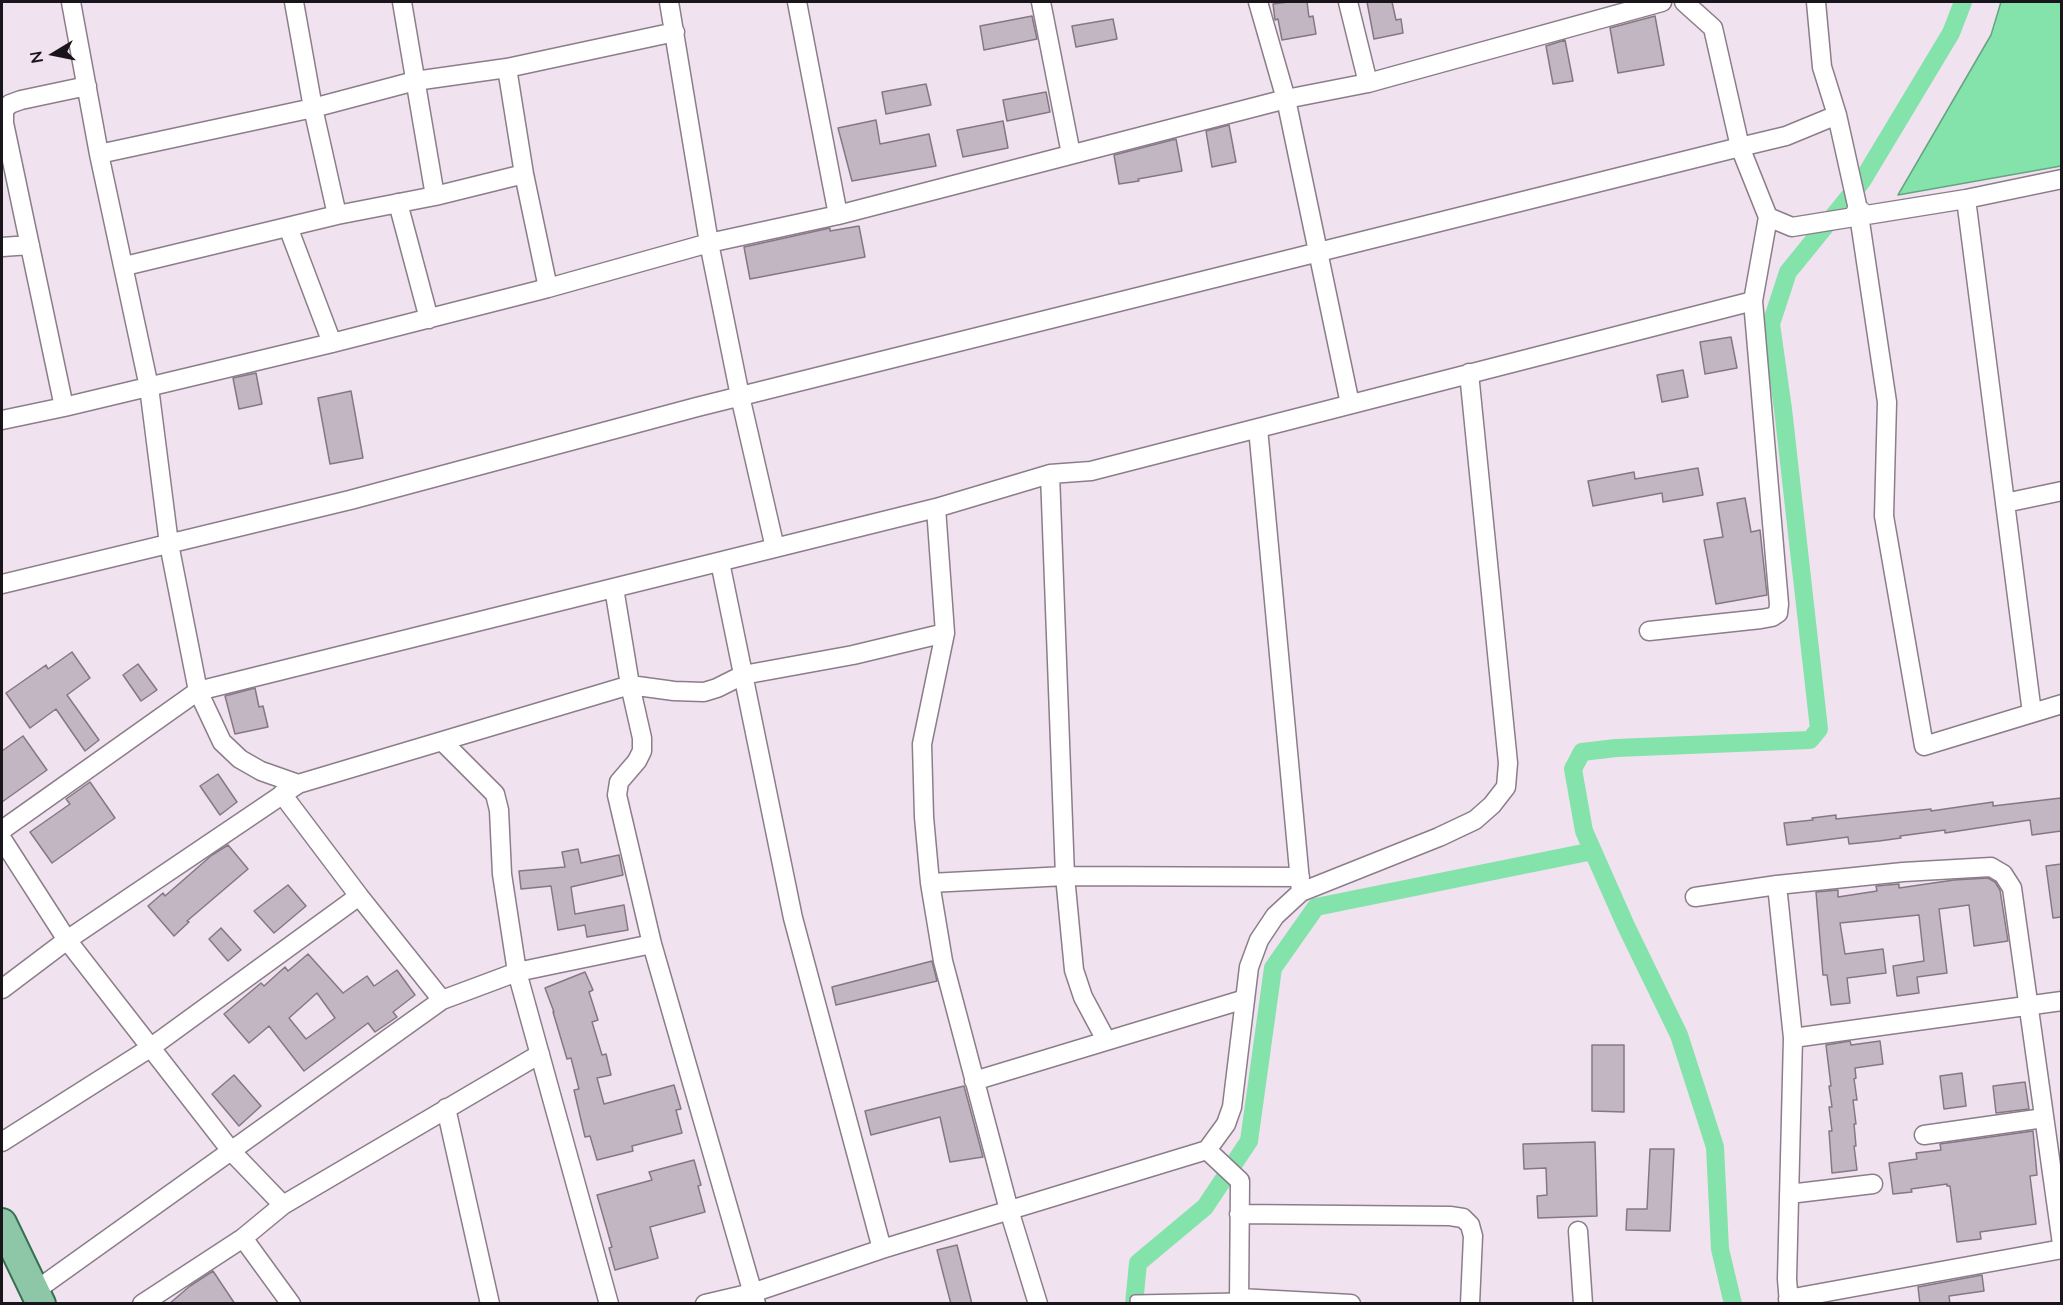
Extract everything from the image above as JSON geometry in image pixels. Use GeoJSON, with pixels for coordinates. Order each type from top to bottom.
{"type":"FeatureCollection","features":[{"type":"Feature","properties":{"kind":"main road"},"geometry":{"type":"LineString","coordinates":[[2,1223],[38,1297]]}},
{"type":"Feature","properties":{"kind":"street"},"geometry":{"type":"LineString","coordinates":[[71,2],[99,153],[149,387],[169,544],[198,690],[222,742],[240,759],[290,789],[359,896],[442,1000]]}},
{"type":"Feature","properties":{"kind":"street"},"geometry":{"type":"LineString","coordinates":[[294,2],[313,108],[337,215]]}},
{"type":"Feature","properties":{"kind":"street"},"geometry":{"type":"LineString","coordinates":[[402,2],[435,196]]}},
{"type":"Feature","properties":{"kind":"street"},"geometry":{"type":"LineString","coordinates":[[669,2],[710,243],[740,396],[776,548]]}},
{"type":"Feature","properties":{"kind":"street"},"geometry":{"type":"LineString","coordinates":[[797,2],[838,215]]}},
{"type":"Feature","properties":{"kind":"street"},"geometry":{"type":"LineString","coordinates":[[1041,2],[1071,154]]}},
{"type":"Feature","properties":{"kind":"street"},"geometry":{"type":"LineString","coordinates":[[1258,2],[1286,99],[1350,404]]}},
{"type":"Feature","properties":{"kind":"street"},"geometry":{"type":"LineString","coordinates":[[1348,2],[1368,83]]}},
{"type":"Feature","properties":{"kind":"street"},"geometry":{"type":"LineString","coordinates":[[2,420],[332,343],[548,288],[710,243],[838,215],[1286,99],[1368,83],[1662,2]]}},
{"type":"Feature","properties":{"kind":"street"},"geometry":{"type":"LineString","coordinates":[[1649,631],[1772,617],[1778,613],[1779,604],[1753,301],[1768,217],[1740,147],[1713,28],[1684,2]]}},
{"type":"Feature","properties":{"kind":"street"},"geometry":{"type":"LineString","coordinates":[[1816,2],[1822,67],[1837,115],[1858,215],[1887,402],[1884,516],[1924,746],[2061,704]]}},
{"type":"Feature","properties":{"kind":"street"},"geometry":{"type":"LineString","coordinates":[[99,153],[313,108],[415,81],[507,68],[675,32]]}},
{"type":"Feature","properties":{"kind":"street"},"geometry":{"type":"LineString","coordinates":[[507,68],[524,174],[548,288]]}},
{"type":"Feature","properties":{"kind":"street"},"geometry":{"type":"LineString","coordinates":[[64,407],[4,123],[4,111],[10,104],[21,100],[87,86]]}},
{"type":"Feature","properties":{"kind":"street"},"geometry":{"type":"LineString","coordinates":[[2,584],[350,500],[740,396],[1786,136],[1837,115]]}},
{"type":"Feature","properties":{"kind":"street"},"geometry":{"type":"LineString","coordinates":[[124,266],[337,215],[435,196],[524,174]]}},
{"type":"Feature","properties":{"kind":"street"},"geometry":{"type":"LineString","coordinates":[[1768,217],[1792,227],[1966,199],[2061,179]]}},
{"type":"Feature","properties":{"kind":"street"},"geometry":{"type":"LineString","coordinates":[[1966,199],[2032,713]]}},
{"type":"Feature","properties":{"kind":"street"},"geometry":{"type":"LineString","coordinates":[[398,203],[429,319]]}},
{"type":"Feature","properties":{"kind":"street"},"geometry":{"type":"LineString","coordinates":[[288,227],[332,343]]}},
{"type":"Feature","properties":{"kind":"street"},"geometry":{"type":"LineString","coordinates":[[2,247],[30,245]]}},
{"type":"Feature","properties":{"kind":"street"},"geometry":{"type":"LineString","coordinates":[[2,830],[198,690],[936,508],[1050,474],[1091,471],[1753,301]]}},
{"type":"Feature","properties":{"kind":"street"},"geometry":{"type":"LineString","coordinates":[[930,883],[1065,876],[1300,884],[1439,837],[1475,820],[1492,805],[1506,787],[1508,763],[1469,373]]}},
{"type":"Feature","properties":{"kind":"street"},"geometry":{"type":"LineString","coordinates":[[705,1304],[754,1298],[882,1249],[1210,1153],[1226,1124],[1232,1107],[1249,967],[1259,940],[1300,884],[1258,428]]}},
{"type":"Feature","properties":{"kind":"street"},"geometry":{"type":"LineString","coordinates":[[1050,474],[1065,876],[1074,970],[1083,997],[1106,1040]]}},
{"type":"Feature","properties":{"kind":"street"},"geometry":{"type":"LineString","coordinates":[[2005,503],[2061,491]]}},
{"type":"Feature","properties":{"kind":"street"},"geometry":{"type":"LineString","coordinates":[[936,508],[945,633],[922,744],[924,817],[930,883],[943,961],[1009,1210],[1038,1304]]}},
{"type":"Feature","properties":{"kind":"street"},"geometry":{"type":"LineString","coordinates":[[720,562],[793,918],[882,1249]]}},
{"type":"Feature","properties":{"kind":"street"},"geometry":{"type":"LineString","coordinates":[[614,588],[630,685],[642,738],[642,751],[637,761],[619,782],[617,795],[652,944],[754,1298]]}},
{"type":"Feature","properties":{"kind":"street"},"geometry":{"type":"LineString","coordinates":[[2,988],[67,940],[290,789],[630,685],[690,693],[704,692],[743,675],[854,655],[945,633]]}},
{"type":"Feature","properties":{"kind":"street"},"geometry":{"type":"LineString","coordinates":[[442,741],[495,794],[499,810],[502,874],[517,972],[609,1304]]}},
{"type":"Feature","properties":{"kind":"street"},"geometry":{"type":"LineString","coordinates":[[2,839],[67,940],[232,1152],[283,1205]]}},
{"type":"Feature","properties":{"kind":"street"},"geometry":{"type":"LineString","coordinates":[[1695,897],[1777,885],[1904,872],[1990,867],[2003,874],[2012,888],[2061,1244]]}},
{"type":"Feature","properties":{"kind":"street"},"geometry":{"type":"LineString","coordinates":[[1777,885],[1793,1038],[1789,1301],[2061,1250]]}},
{"type":"Feature","properties":{"kind":"street"},"geometry":{"type":"LineString","coordinates":[[2,1142],[150,1048],[359,896]]}},
{"type":"Feature","properties":{"kind":"street"},"geometry":{"type":"LineString","coordinates":[[38,1297],[232,1152],[442,1000],[517,972],[652,944]]}},
{"type":"Feature","properties":{"kind":"street"},"geometry":{"type":"LineString","coordinates":[[974,1081],[1245,999]]}},
{"type":"Feature","properties":{"kind":"street"},"geometry":{"type":"LineString","coordinates":[[1793,1038],[2061,1001]]}},
{"type":"Feature","properties":{"kind":"street"},"geometry":{"type":"LineString","coordinates":[[142,1304],[243,1238],[283,1205],[540,1054]]}},
{"type":"Feature","properties":{"kind":"street"},"geometry":{"type":"LineString","coordinates":[[446,1108],[490,1304]]}},
{"type":"Feature","properties":{"kind":"street"},"geometry":{"type":"LineString","coordinates":[[1924,1136],[2044,1118]]}},
{"type":"Feature","properties":{"kind":"street"},"geometry":{"type":"LineString","coordinates":[[1210,1153],[1240,1181],[1239,1301],[1350,1304]]}},
{"type":"Feature","properties":{"kind":"street"},"geometry":{"type":"LineString","coordinates":[[1789,1194],[1873,1184]]}},
{"type":"Feature","properties":{"kind":"street"},"geometry":{"type":"LineString","coordinates":[[1239,1214],[1463,1218],[1470,1225],[1473,1236],[1470,1304]]}},
{"type":"Feature","properties":{"kind":"street"},"geometry":{"type":"LineString","coordinates":[[1578,1231],[1583,1304]]}},
{"type":"Feature","properties":{"kind":"street"},"geometry":{"type":"LineString","coordinates":[[243,1238],[291,1304]]}},
{"type":"Feature","properties":{"kind":"lane"},"geometry":{"type":"LineString","coordinates":[[1135,1300],[1239,1301]]}},
{"type":"Feature","properties":{"kind":"shaded area"},"geometry":{"type":"Polygon","coordinates":[[[2001,2],[2061,2],[2061,166],[1898,195],[1991,35],[2001,2]]]}},
{"type":"Feature","properties":{"kind":"building"},"geometry":{"type":"Polygon","coordinates":[[[1307,2],[1309,17],[1313,16],[1316,34],[1282,40],[1278,19],[1275,20],[1273,4],[1307,2]]]}},
{"type":"Feature","properties":{"kind":"building"},"geometry":{"type":"Polygon","coordinates":[[[1367,2],[1392,2],[1396,20],[1401,19],[1403,33],[1374,39],[1367,2]]]}},
{"type":"Feature","properties":{"kind":"building"},"geometry":{"type":"Polygon","coordinates":[[[1032,16],[1037,39],[984,50],[980,26],[1032,16]]]}},
{"type":"Feature","properties":{"kind":"building"},"geometry":{"type":"Polygon","coordinates":[[[1655,16],[1664,65],[1618,73],[1610,28],[1655,16]]]}},
{"type":"Feature","properties":{"kind":"building"},"geometry":{"type":"Polygon","coordinates":[[[1113,19],[1117,39],[1076,47],[1072,26],[1113,19]]]}},
{"type":"Feature","properties":{"kind":"building"},"geometry":{"type":"Polygon","coordinates":[[[1565,40],[1573,81],[1553,84],[1546,46],[1565,40]]]}},
{"type":"Feature","properties":{"kind":"building"},"geometry":{"type":"Polygon","coordinates":[[[926,84],[931,105],[886,114],[882,92],[926,84]]]}},
{"type":"Feature","properties":{"kind":"building"},"geometry":{"type":"Polygon","coordinates":[[[1046,92],[1050,112],[1007,121],[1003,100],[1046,92]]]}},
{"type":"Feature","properties":{"kind":"building"},"geometry":{"type":"Polygon","coordinates":[[[876,120],[880,144],[929,134],[936,166],[852,181],[838,128],[876,120]]]}},
{"type":"Feature","properties":{"kind":"building"},"geometry":{"type":"Polygon","coordinates":[[[1003,121],[1008,148],[963,157],[957,130],[1003,121]]]}},
{"type":"Feature","properties":{"kind":"building"},"geometry":{"type":"Polygon","coordinates":[[[1229,125],[1236,162],[1212,167],[1206,131],[1229,125]]]}},
{"type":"Feature","properties":{"kind":"building"},"geometry":{"type":"Polygon","coordinates":[[[1176,139],[1182,171],[1119,184],[1114,155],[1176,139]]]}},
{"type":"Feature","properties":{"kind":"building"},"geometry":{"type":"Polygon","coordinates":[[[859,226],[865,257],[750,279],[744,247],[830,228],[830,231],[859,226]]]}},
{"type":"Feature","properties":{"kind":"building"},"geometry":{"type":"Polygon","coordinates":[[[1731,337],[1737,368],[1705,374],[1700,342],[1731,337]]]}},
{"type":"Feature","properties":{"kind":"building"},"geometry":{"type":"Polygon","coordinates":[[[1683,370],[1688,397],[1662,402],[1657,375],[1683,370]]]}},
{"type":"Feature","properties":{"kind":"building"},"geometry":{"type":"Polygon","coordinates":[[[256,373],[262,404],[239,409],[233,378],[256,373]]]}},
{"type":"Feature","properties":{"kind":"building"},"geometry":{"type":"Polygon","coordinates":[[[351,391],[363,458],[330,464],[318,398],[351,391]]]}},
{"type":"Feature","properties":{"kind":"building"},"geometry":{"type":"Polygon","coordinates":[[[1698,468],[1703,495],[1663,502],[1662,493],[1593,506],[1588,481],[1634,472],[1635,479],[1698,468]]]}},
{"type":"Feature","properties":{"kind":"building"},"geometry":{"type":"Polygon","coordinates":[[[1745,498],[1751,532],[1760,530],[1767,595],[1716,604],[1704,540],[1723,537],[1717,503],[1745,498]]]}},
{"type":"Feature","properties":{"kind":"building"},"geometry":{"type":"Polygon","coordinates":[[[72,652],[90,678],[67,695],[99,740],[85,751],[56,709],[30,728],[6,693],[46,665],[48,669],[72,652]]]}},
{"type":"Feature","properties":{"kind":"building"},"geometry":{"type":"Polygon","coordinates":[[[138,664],[157,690],[141,701],[123,675],[138,664]]]}},
{"type":"Feature","properties":{"kind":"building"},"geometry":{"type":"Polygon","coordinates":[[[255,688],[259,707],[263,706],[268,727],[235,734],[225,696],[255,688]]]}},
{"type":"Feature","properties":{"kind":"building"},"geometry":{"type":"Polygon","coordinates":[[[23,736],[47,770],[2,802],[2,751],[23,736]]]}},
{"type":"Feature","properties":{"kind":"building"},"geometry":{"type":"Polygon","coordinates":[[[218,774],[237,802],[220,815],[200,786],[218,774]]]}},
{"type":"Feature","properties":{"kind":"building"},"geometry":{"type":"Polygon","coordinates":[[[90,782],[115,818],[52,863],[30,832],[70,804],[66,799],[90,782]]]}},
{"type":"Feature","properties":{"kind":"building"},"geometry":{"type":"Polygon","coordinates":[[[2061,798],[2061,831],[2032,835],[2030,820],[1945,833],[1945,830],[1900,836],[1901,838],[1879,841],[1849,844],[1848,837],[1787,845],[1784,823],[1836,815],[1836,819],[1931,809],[1931,811],[1993,802],[1993,806],[2061,798]]]}},
{"type":"Feature","properties":{"kind":"building"},"geometry":{"type":"Polygon","coordinates":[[[228,845],[248,869],[187,921],[189,922],[174,936],[148,906],[163,893],[165,896],[212,855],[228,845]]]}},
{"type":"Feature","properties":{"kind":"building"},"geometry":{"type":"Polygon","coordinates":[[[578,849],[581,863],[619,855],[623,875],[571,887],[575,914],[624,905],[628,930],[587,937],[585,925],[558,930],[551,886],[521,889],[519,871],[565,867],[562,852],[578,849]]]}},
{"type":"Feature","properties":{"kind":"building"},"geometry":{"type":"Polygon","coordinates":[[[2061,864],[2061,917],[2053,918],[2046,866],[2061,864]]]}},
{"type":"Feature","properties":{"kind":"building"},"geometry":{"type":"Polygon","coordinates":[[[1988,878],[1995,882],[2000,890],[2008,941],[1974,946],[1969,905],[1939,909],[1947,973],[1917,977],[1919,993],[1897,996],[1893,966],[1924,961],[1919,915],[1840,923],[1845,954],[1883,949],[1886,973],[1847,978],[1850,1003],[1831,1005],[1827,975],[1823,975],[1816,892],[1838,890],[1838,897],[1877,891],[1876,886],[1899,884],[1899,888],[1954,880],[1988,878]]]}},
{"type":"Feature","properties":{"kind":"building"},"geometry":{"type":"Polygon","coordinates":[[[288,885],[306,906],[274,933],[254,911],[288,885]]]}},
{"type":"Feature","properties":{"kind":"building"},"geometry":{"type":"Polygon","coordinates":[[[221,928],[241,950],[228,961],[209,939],[221,928]]]}},
{"type":"Feature","properties":{"kind":"building"},"geometry":{"type":"Polygon","coordinates":[[[308,954],[343,993],[367,976],[374,986],[397,970],[415,995],[393,1012],[397,1017],[375,1032],[368,1023],[304,1071],[269,1026],[249,1043],[224,1014],[261,983],[264,986],[285,967],[288,971],[308,954]],[[317,993],[289,1018],[306,1039],[335,1018],[317,993]]]}},
{"type":"Feature","properties":{"kind":"building"},"geometry":{"type":"Polygon","coordinates":[[[932,961],[937,981],[836,1005],[832,987],[932,961]]]}},
{"type":"Feature","properties":{"kind":"building"},"geometry":{"type":"Polygon","coordinates":[[[585,972],[593,990],[589,992],[598,1020],[592,1022],[602,1055],[606,1054],[611,1075],[597,1078],[604,1104],[674,1085],[681,1109],[676,1110],[682,1133],[632,1146],[633,1151],[597,1160],[590,1136],[585,1137],[574,1090],[579,1089],[571,1058],[567,1059],[545,988],[585,972]]]}},
{"type":"Feature","properties":{"kind":"building"},"geometry":{"type":"Polygon","coordinates":[[[1850,1041],[1851,1045],[1880,1041],[1883,1064],[1855,1068],[1857,1100],[1853,1100],[1857,1170],[1832,1173],[1829,1131],[1832,1131],[1829,1107],[1832,1107],[1826,1045],[1850,1041]]]}},
{"type":"Feature","properties":{"kind":"building"},"geometry":{"type":"Polygon","coordinates":[[[1592,1045],[1624,1045],[1624,1112],[1592,1111],[1592,1045]]]}},
{"type":"Feature","properties":{"kind":"building"},"geometry":{"type":"Polygon","coordinates":[[[1962,1073],[1966,1106],[1944,1109],[1940,1076],[1962,1073]]]}},
{"type":"Feature","properties":{"kind":"building"},"geometry":{"type":"Polygon","coordinates":[[[234,1075],[261,1106],[239,1126],[212,1094],[234,1075]]]}},
{"type":"Feature","properties":{"kind":"building"},"geometry":{"type":"Polygon","coordinates":[[[2025,1082],[2029,1109],[1996,1113],[1993,1086],[2025,1082]]]}},
{"type":"Feature","properties":{"kind":"building"},"geometry":{"type":"Polygon","coordinates":[[[964,1086],[983,1157],[950,1162],[940,1117],[871,1135],[865,1111],[964,1086]]]}},
{"type":"Feature","properties":{"kind":"building"},"geometry":{"type":"Polygon","coordinates":[[[2033,1131],[2037,1175],[2030,1176],[2036,1224],[1980,1232],[1981,1239],[1957,1242],[1950,1186],[1947,1184],[1911,1189],[1912,1192],[1893,1194],[1889,1163],[1917,1159],[1916,1153],[1941,1150],[1940,1144],[2033,1131]]]}},
{"type":"Feature","properties":{"kind":"building"},"geometry":{"type":"Polygon","coordinates":[[[1595,1142],[1597,1216],[1538,1218],[1537,1196],[1547,1195],[1546,1168],[1524,1169],[1523,1144],[1595,1142]]]}},
{"type":"Feature","properties":{"kind":"building"},"geometry":{"type":"Polygon","coordinates":[[[1650,1149],[1674,1149],[1670,1231],[1626,1230],[1627,1209],[1647,1209],[1650,1149]]]}},
{"type":"Feature","properties":{"kind":"building"},"geometry":{"type":"Polygon","coordinates":[[[694,1160],[705,1212],[650,1227],[658,1258],[615,1270],[609,1248],[612,1247],[597,1195],[652,1180],[649,1172],[694,1160]]]}},
{"type":"Feature","properties":{"kind":"building"},"geometry":{"type":"Polygon","coordinates":[[[957,1245],[972,1304],[951,1304],[937,1250],[957,1245]]]}},
{"type":"Feature","properties":{"kind":"building"},"geometry":{"type":"Polygon","coordinates":[[[213,1271],[235,1304],[169,1304],[190,1286],[213,1271]]]}},
{"type":"Feature","properties":{"kind":"building"},"geometry":{"type":"Polygon","coordinates":[[[1982,1275],[1984,1291],[1949,1296],[1950,1304],[1920,1304],[1918,1287],[1982,1275]]]}},
{"type":"Feature","properties":{"kind":"waterway"},"geometry":{"type":"LineString","coordinates":[[1733,1304],[1720,1249],[1715,1147],[1679,1035],[1626,926],[1584,831],[1573,769],[1582,752],[1616,748],[1810,740],[1819,729],[1783,409],[1771,324],[1788,272],[1862,181],[1951,33],[1963,2]]}},
{"type":"Feature","properties":{"kind":"waterway"},"geometry":{"type":"LineString","coordinates":[[1134,1304],[1138,1263],[1205,1207],[1249,1141],[1273,968],[1316,907],[1593,851]]}}]}
